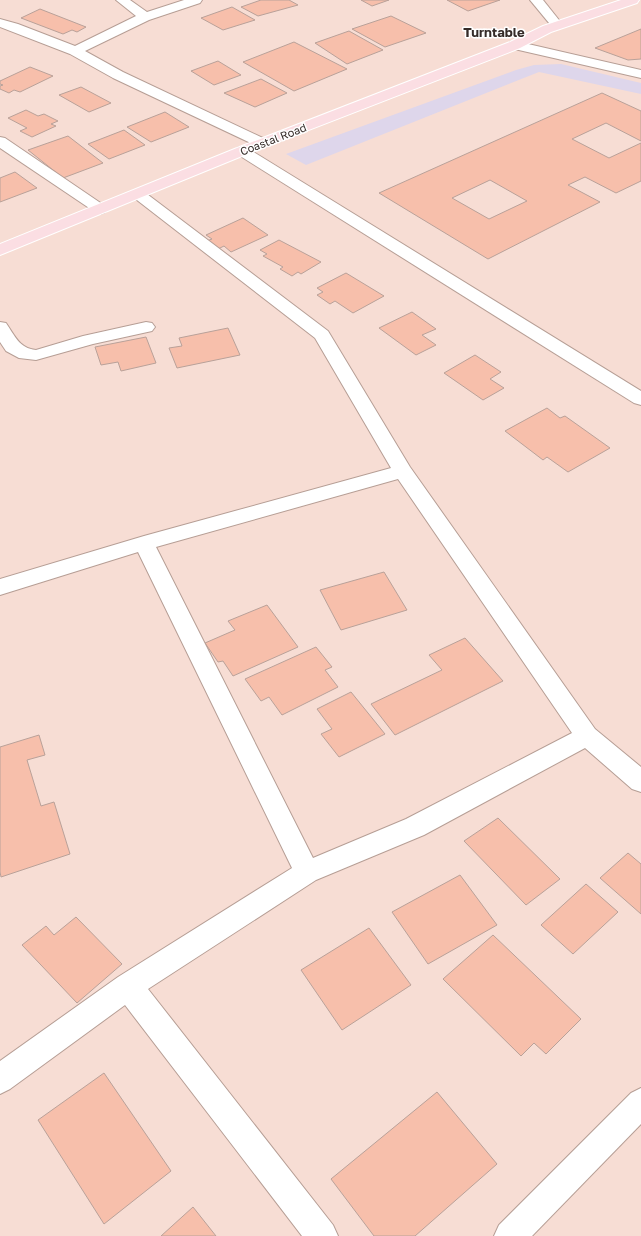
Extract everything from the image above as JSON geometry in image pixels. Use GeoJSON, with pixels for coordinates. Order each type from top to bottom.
{"type":"FeatureCollection","features":[{"type":"Feature","properties":{"kind":"main road","name":"Coastal Road"},"geometry":{"type":"LineString","coordinates":[[550,24],[633,0]]}},
{"type":"Feature","properties":{"kind":"main road","name":"Coastal Road"},"geometry":{"type":"LineString","coordinates":[[0,250],[262,143],[515,45],[573,8]]}},
{"type":"Feature","properties":{"kind":"street"},"geometry":{"type":"LineString","coordinates":[[122,0],[145,17]]}},
{"type":"Feature","properties":{"kind":"street"},"geometry":{"type":"LineString","coordinates":[[75,51],[145,17],[196,0]]}},
{"type":"Feature","properties":{"kind":"street"},"geometry":{"type":"LineString","coordinates":[[536,0],[550,24]]}},
{"type":"Feature","properties":{"kind":"street"},"geometry":{"type":"LineString","coordinates":[[0,24],[14,27],[75,51],[118,75],[262,143]]}},
{"type":"Feature","properties":{"kind":"street"},"geometry":{"type":"LineString","coordinates":[[515,45],[641,74]]}},
{"type":"Feature","properties":{"kind":"street"},"geometry":{"type":"LineString","coordinates":[[0,141],[100,209]]}},
{"type":"Feature","properties":{"kind":"street"},"geometry":{"type":"LineString","coordinates":[[242,151],[641,399]]}},
{"type":"Feature","properties":{"kind":"street"},"geometry":{"type":"LineString","coordinates":[[138,194],[322,335],[403,472],[587,736],[641,782]]}},
{"type":"Feature","properties":{"kind":"street"},"geometry":{"type":"LineString","coordinates":[[0,326],[12,347],[25,354],[36,355],[89,340],[146,327]]}},
{"type":"Feature","properties":{"kind":"street"},"geometry":{"type":"LineString","coordinates":[[0,587],[144,544],[403,472]]}},
{"type":"Feature","properties":{"kind":"street"},"geometry":{"type":"LineString","coordinates":[[144,544],[307,872]]}},
{"type":"Feature","properties":{"kind":"street"},"geometry":{"type":"LineString","coordinates":[[0,1079],[128,986],[307,872],[415,827],[587,736]]}},
{"type":"Feature","properties":{"kind":"street"},"geometry":{"type":"LineString","coordinates":[[128,986],[322,1236]]}},
{"type":"Feature","properties":{"kind":"street"},"geometry":{"type":"LineString","coordinates":[[510,1236],[641,1103]]}},
{"type":"Feature","properties":{"kind":"shaded area"},"geometry":{"type":"Polygon","coordinates":[[[561,64],[641,83],[641,94],[539,72],[306,165],[286,154],[516,70],[534,65],[561,64]]]}},
{"type":"Feature","properties":{"kind":"building"},"geometry":{"type":"Polygon","coordinates":[[[261,0],[289,0],[298,5],[258,16],[241,7],[261,0]]]}},
{"type":"Feature","properties":{"kind":"building"},"geometry":{"type":"Polygon","coordinates":[[[361,0],[389,0],[372,6],[361,0]]]}},
{"type":"Feature","properties":{"kind":"building"},"geometry":{"type":"Polygon","coordinates":[[[447,0],[500,0],[468,11],[447,0]]]}},
{"type":"Feature","properties":{"kind":"building"},"geometry":{"type":"Polygon","coordinates":[[[232,7],[255,20],[223,30],[201,18],[232,7]]]}},
{"type":"Feature","properties":{"kind":"building"},"geometry":{"type":"Polygon","coordinates":[[[40,9],[86,27],[77,32],[72,30],[63,34],[21,18],[40,9]]]}},
{"type":"Feature","properties":{"kind":"building"},"geometry":{"type":"Polygon","coordinates":[[[391,16],[426,33],[385,47],[352,29],[391,16]]]}},
{"type":"Feature","properties":{"kind":"building"},"geometry":{"type":"Polygon","coordinates":[[[641,29],[641,59],[628,60],[595,48],[641,29]]]}},
{"type":"Feature","properties":{"kind":"building"},"geometry":{"type":"Polygon","coordinates":[[[349,31],[383,50],[347,64],[315,43],[349,31]]]}},
{"type":"Feature","properties":{"kind":"building"},"geometry":{"type":"Polygon","coordinates":[[[294,42],[347,69],[294,91],[243,62],[294,42]]]}},
{"type":"Feature","properties":{"kind":"building"},"geometry":{"type":"Polygon","coordinates":[[[218,61],[241,75],[214,85],[191,71],[218,61]]]}},
{"type":"Feature","properties":{"kind":"building"},"geometry":{"type":"Polygon","coordinates":[[[30,67],[53,76],[20,92],[14,90],[9,93],[0,89],[0,86],[3,85],[0,84],[0,81],[30,67]]]}},
{"type":"Feature","properties":{"kind":"building"},"geometry":{"type":"Polygon","coordinates":[[[261,79],[287,93],[255,107],[224,93],[261,79]]]}},
{"type":"Feature","properties":{"kind":"building"},"geometry":{"type":"Polygon","coordinates":[[[81,87],[111,103],[89,112],[59,95],[81,87]]]}},
{"type":"Feature","properties":{"kind":"building"},"geometry":{"type":"Polygon","coordinates":[[[602,93],[641,111],[641,141],[606,123],[572,139],[609,158],[641,143],[641,181],[616,193],[585,177],[568,185],[600,202],[488,259],[379,193],[602,93]],[[490,180],[452,198],[489,219],[527,201],[490,180]]]}},
{"type":"Feature","properties":{"kind":"building"},"geometry":{"type":"Polygon","coordinates":[[[26,110],[38,116],[44,114],[58,121],[51,124],[56,126],[32,137],[20,131],[27,128],[8,118],[26,110]]]}},
{"type":"Feature","properties":{"kind":"building"},"geometry":{"type":"Polygon","coordinates":[[[165,112],[189,127],[151,142],[127,127],[165,112]]]}},
{"type":"Feature","properties":{"kind":"building"},"geometry":{"type":"Polygon","coordinates":[[[124,130],[145,145],[109,159],[88,144],[124,130]]]}},
{"type":"Feature","properties":{"kind":"building"},"geometry":{"type":"Polygon","coordinates":[[[68,136],[103,163],[63,178],[28,150],[68,136]]]}},
{"type":"Feature","properties":{"kind":"building"},"geometry":{"type":"Polygon","coordinates":[[[15,172],[37,188],[0,202],[0,178],[15,172]]]}},
{"type":"Feature","properties":{"kind":"building"},"geometry":{"type":"Polygon","coordinates":[[[243,218],[268,235],[231,252],[224,246],[216,250],[204,242],[212,239],[206,235],[243,218]]]}},
{"type":"Feature","properties":{"kind":"building"},"geometry":{"type":"Polygon","coordinates":[[[279,240],[321,262],[301,274],[298,272],[292,276],[280,269],[283,267],[263,256],[267,254],[260,250],[279,240]]]}},
{"type":"Feature","properties":{"kind":"building"},"geometry":{"type":"Polygon","coordinates":[[[346,273],[384,296],[353,313],[335,301],[330,304],[317,295],[323,292],[317,288],[346,273]]]}},
{"type":"Feature","properties":{"kind":"building"},"geometry":{"type":"Polygon","coordinates":[[[412,312],[436,329],[422,335],[436,345],[416,355],[379,328],[412,312]]]}},
{"type":"Feature","properties":{"kind":"building"},"geometry":{"type":"Polygon","coordinates":[[[228,328],[240,355],[177,368],[169,348],[182,346],[179,338],[228,328]]]}},
{"type":"Feature","properties":{"kind":"building"},"geometry":{"type":"Polygon","coordinates":[[[146,337],[156,363],[121,371],[118,362],[101,365],[95,347],[146,337]]]}},
{"type":"Feature","properties":{"kind":"building"},"geometry":{"type":"Polygon","coordinates":[[[475,355],[501,372],[490,379],[504,388],[483,400],[444,373],[475,355]]]}},
{"type":"Feature","properties":{"kind":"building"},"geometry":{"type":"Polygon","coordinates":[[[547,408],[560,418],[565,416],[610,448],[568,472],[547,457],[543,460],[505,431],[547,408]]]}},
{"type":"Feature","properties":{"kind":"building"},"geometry":{"type":"Polygon","coordinates":[[[384,572],[407,610],[341,630],[320,590],[384,572]]]}},
{"type":"Feature","properties":{"kind":"building"},"geometry":{"type":"Polygon","coordinates":[[[267,605],[298,647],[233,676],[223,661],[218,662],[205,643],[235,630],[228,621],[267,605]]]}},
{"type":"Feature","properties":{"kind":"building"},"geometry":{"type":"Polygon","coordinates":[[[465,638],[503,681],[395,735],[371,704],[442,670],[429,655],[465,638]]]}},
{"type":"Feature","properties":{"kind":"building"},"geometry":{"type":"Polygon","coordinates":[[[316,647],[332,667],[325,670],[338,687],[282,715],[269,697],[261,701],[245,679],[316,647]]]}},
{"type":"Feature","properties":{"kind":"building"},"geometry":{"type":"Polygon","coordinates":[[[351,692],[385,734],[339,757],[321,734],[332,729],[317,709],[351,692]]]}},
{"type":"Feature","properties":{"kind":"building"},"geometry":{"type":"Polygon","coordinates":[[[39,735],[45,755],[27,760],[41,806],[54,802],[70,854],[1,877],[0,747],[39,735]]]}},
{"type":"Feature","properties":{"kind":"building"},"geometry":{"type":"Polygon","coordinates":[[[498,818],[560,879],[526,905],[464,841],[498,818]]]}},
{"type":"Feature","properties":{"kind":"building"},"geometry":{"type":"Polygon","coordinates":[[[628,853],[641,864],[641,914],[600,878],[628,853]]]}},
{"type":"Feature","properties":{"kind":"building"},"geometry":{"type":"Polygon","coordinates":[[[460,875],[497,925],[428,964],[392,912],[460,875]]]}},
{"type":"Feature","properties":{"kind":"building"},"geometry":{"type":"Polygon","coordinates":[[[586,884],[618,912],[573,954],[541,925],[586,884]]]}},
{"type":"Feature","properties":{"kind":"building"},"geometry":{"type":"Polygon","coordinates":[[[76,917],[122,964],[77,1003],[22,945],[46,926],[54,935],[76,917]]]}},
{"type":"Feature","properties":{"kind":"building"},"geometry":{"type":"Polygon","coordinates":[[[369,928],[411,985],[342,1030],[301,970],[369,928]]]}},
{"type":"Feature","properties":{"kind":"building"},"geometry":{"type":"Polygon","coordinates":[[[493,935],[581,1019],[546,1054],[534,1043],[521,1056],[443,979],[493,935]]]}},
{"type":"Feature","properties":{"kind":"building"},"geometry":{"type":"Polygon","coordinates":[[[104,1073],[171,1171],[104,1224],[38,1120],[104,1073]]]}},
{"type":"Feature","properties":{"kind":"building"},"geometry":{"type":"Polygon","coordinates":[[[437,1092],[497,1164],[415,1236],[374,1236],[331,1179],[437,1092]]]}},
{"type":"Feature","properties":{"kind":"building"},"geometry":{"type":"Polygon","coordinates":[[[193,1207],[216,1236],[161,1236],[193,1207]]]}},
{"type":"Feature","properties":{"kind":"district","name":"Turntable"},"geometry":{"type":"Point","coordinates":[494,32]}}]}
